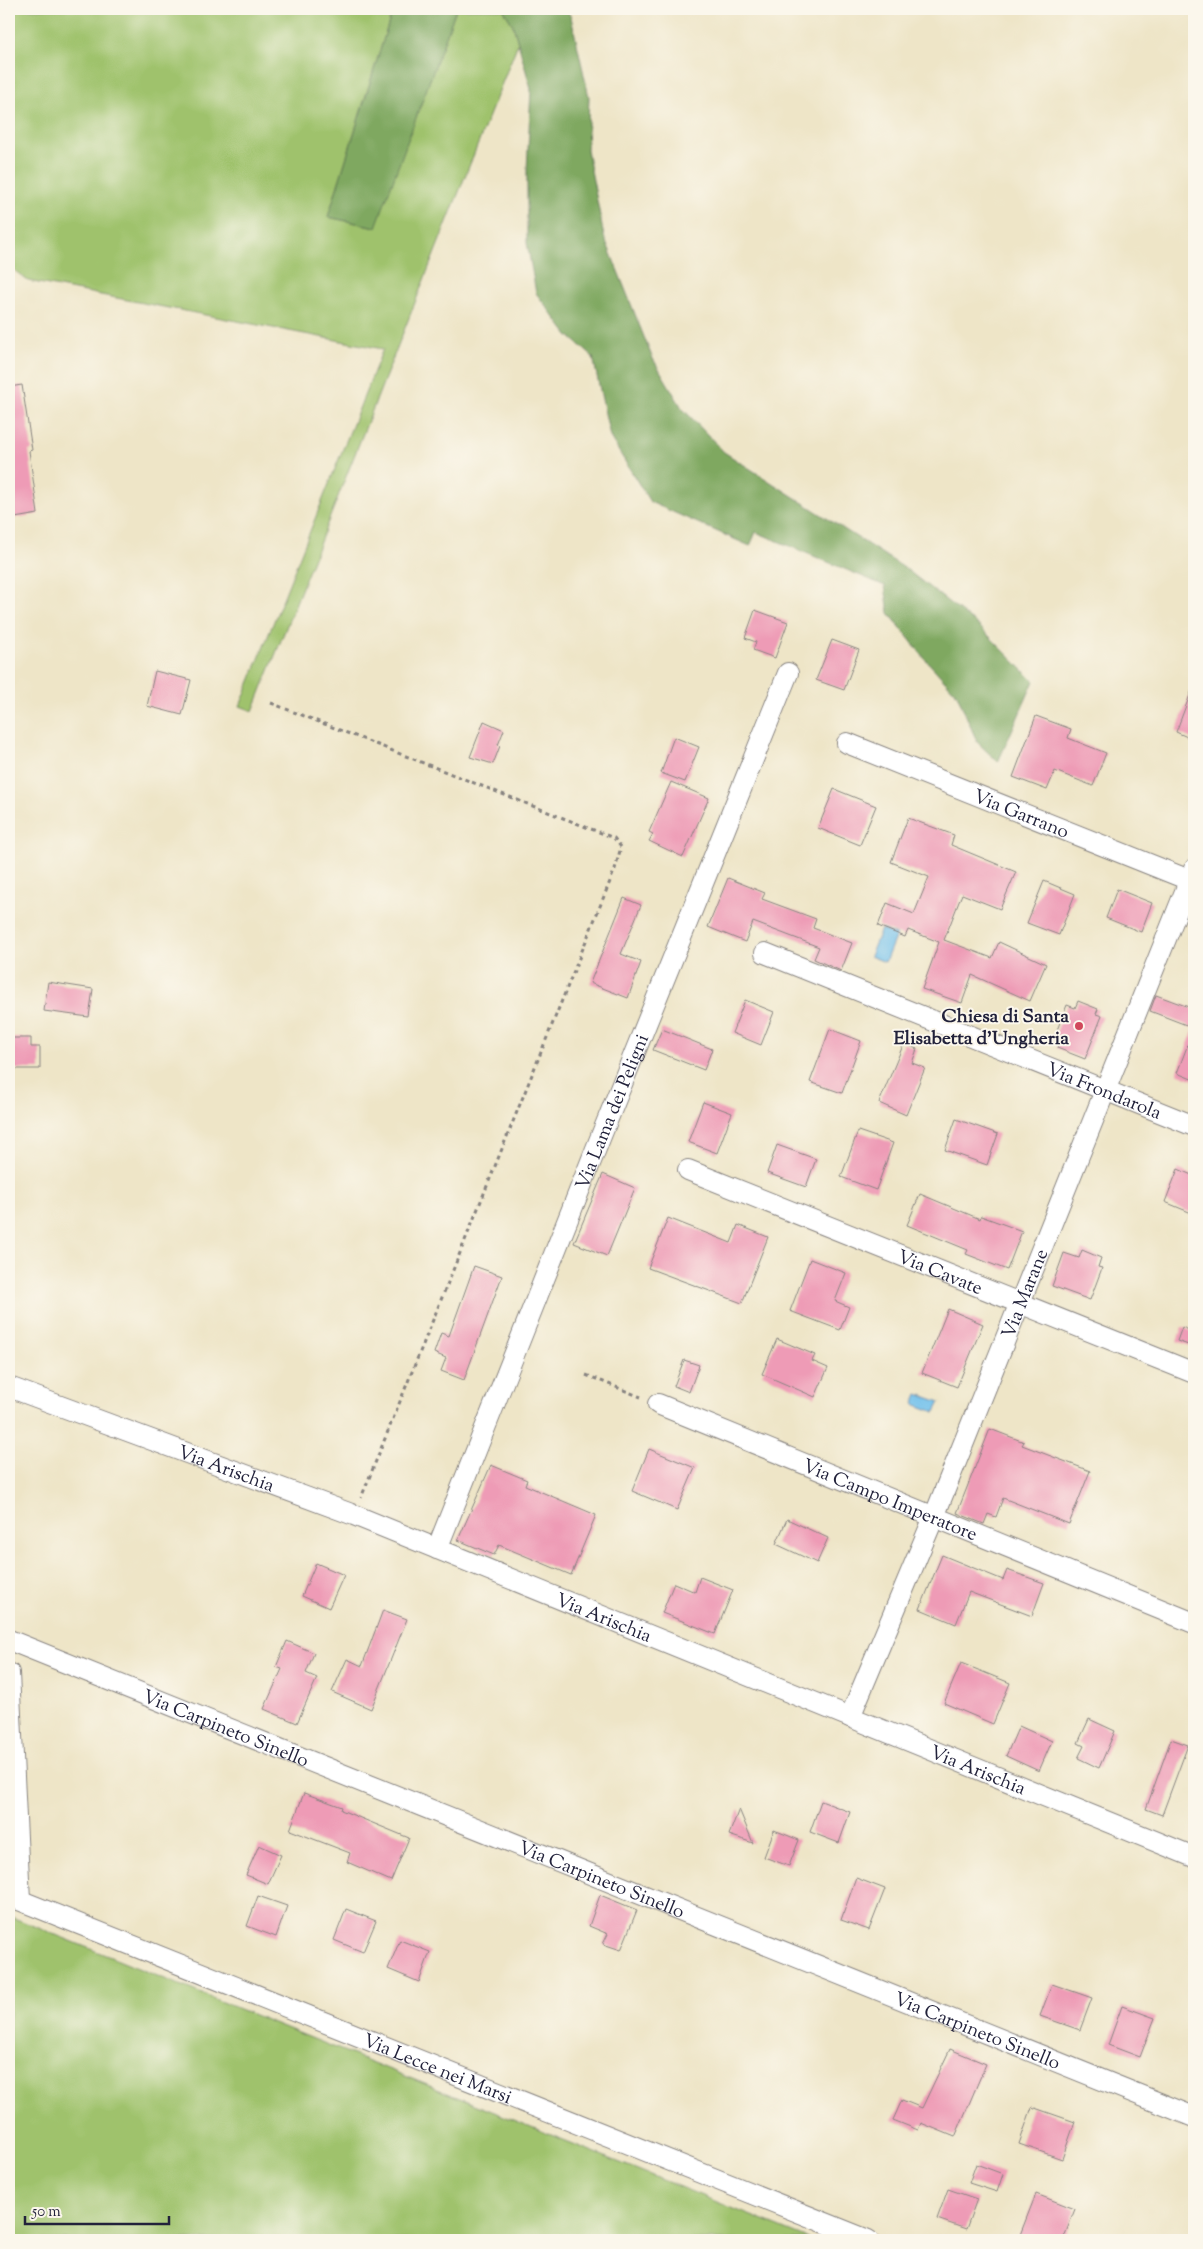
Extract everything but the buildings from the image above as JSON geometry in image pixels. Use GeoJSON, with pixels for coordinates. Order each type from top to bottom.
{"type":"FeatureCollection","features":[{"type":"Feature","properties":{"kind":"street","name":"Via Lama dei Peligni"},"geometry":{"type":"LineString","coordinates":[[438,1550],[598,1145],[788,673]]}},
{"type":"Feature","properties":{"kind":"street","name":"Via Garrano"},"geometry":{"type":"LineString","coordinates":[[847,743],[1193,877]]}},
{"type":"Feature","properties":{"kind":"street","name":"Via Marane"},"geometry":{"type":"LineString","coordinates":[[850,1717],[934,1517],[1019,1302],[1193,877]]}},
{"type":"Feature","properties":{"kind":"street","name":"Via Frondarola"},"geometry":{"type":"LineString","coordinates":[[765,953],[1194,1126]]}},
{"type":"Feature","properties":{"kind":"street","name":"Via Cavate"},"geometry":{"type":"LineString","coordinates":[[688,1170],[1194,1373]]}},
{"type":"Feature","properties":{"kind":"street","name":"Via Arischia"},"geometry":{"type":"LineString","coordinates":[[9,1387],[354,1515],[1194,1857]]}},
{"type":"Feature","properties":{"kind":"street","name":"Via Campo Imperatore"},"geometry":{"type":"LineString","coordinates":[[658,1404],[1194,1623]]}},
{"type":"Feature","properties":{"kind":"street","name":"Via Carpineto Sinello"},"geometry":{"type":"LineString","coordinates":[[9,1640],[1194,2117]]}},
{"type":"Feature","properties":{"kind":"street"},"geometry":{"type":"LineString","coordinates":[[9,1674],[14,1898]]}},
{"type":"Feature","properties":{"kind":"street","name":"Via Lecce nei Marsi"},"geometry":{"type":"LineString","coordinates":[[14,1898],[868,2240]]}},
{"type":"Feature","properties":{"kind":"path"},"geometry":{"type":"LineString","coordinates":[[271,703],[614,838],[621,847],[611,878],[354,1515]]}},
{"type":"Feature","properties":{"kind":"path"},"geometry":{"type":"LineString","coordinates":[[586,1375],[658,1404]]}},
{"type":"Feature","properties":{"kind":"green space"},"geometry":{"type":"Polygon","coordinates":[[[9,9],[393,9],[328,217],[375,227],[456,9],[503,9],[513,25],[518,43],[253,711],[240,706],[383,349],[28,281],[9,266],[9,9]]]}},
{"type":"Feature","properties":{"kind":"green space"},"geometry":{"type":"Polygon","coordinates":[[[393,9],[456,9],[376,227],[328,217],[393,9]]]}},
{"type":"Feature","properties":{"kind":"green space"},"geometry":{"type":"Polygon","coordinates":[[[503,9],[566,9],[571,17],[589,97],[587,150],[604,236],[652,357],[682,408],[724,452],[906,569],[979,626],[1034,681],[998,762],[977,742],[957,694],[925,659],[889,613],[885,586],[756,532],[750,546],[650,502],[610,437],[593,357],[568,335],[536,293],[527,243],[527,170],[531,89],[513,25],[503,9]]]}},
{"type":"Feature","properties":{"kind":"green space"},"geometry":{"type":"Polygon","coordinates":[[[9,1916],[811,2240],[9,2240],[9,1916]]]}},
{"type":"Feature","properties":{"kind":"water"},"geometry":{"type":"Polygon","coordinates":[[[881,929],[896,935],[885,962],[870,956],[881,929]]]}},
{"type":"Feature","properties":{"kind":"water"},"geometry":{"type":"Polygon","coordinates":[[[918,1394],[940,1402],[935,1412],[914,1404],[918,1394]]]}},
{"type":"Feature","properties":{"kind":"place","name":"Chiesa di Santa Elisabetta d'Ungheria"},"geometry":{"type":"Point","coordinates":[1079,1026]}}]}
